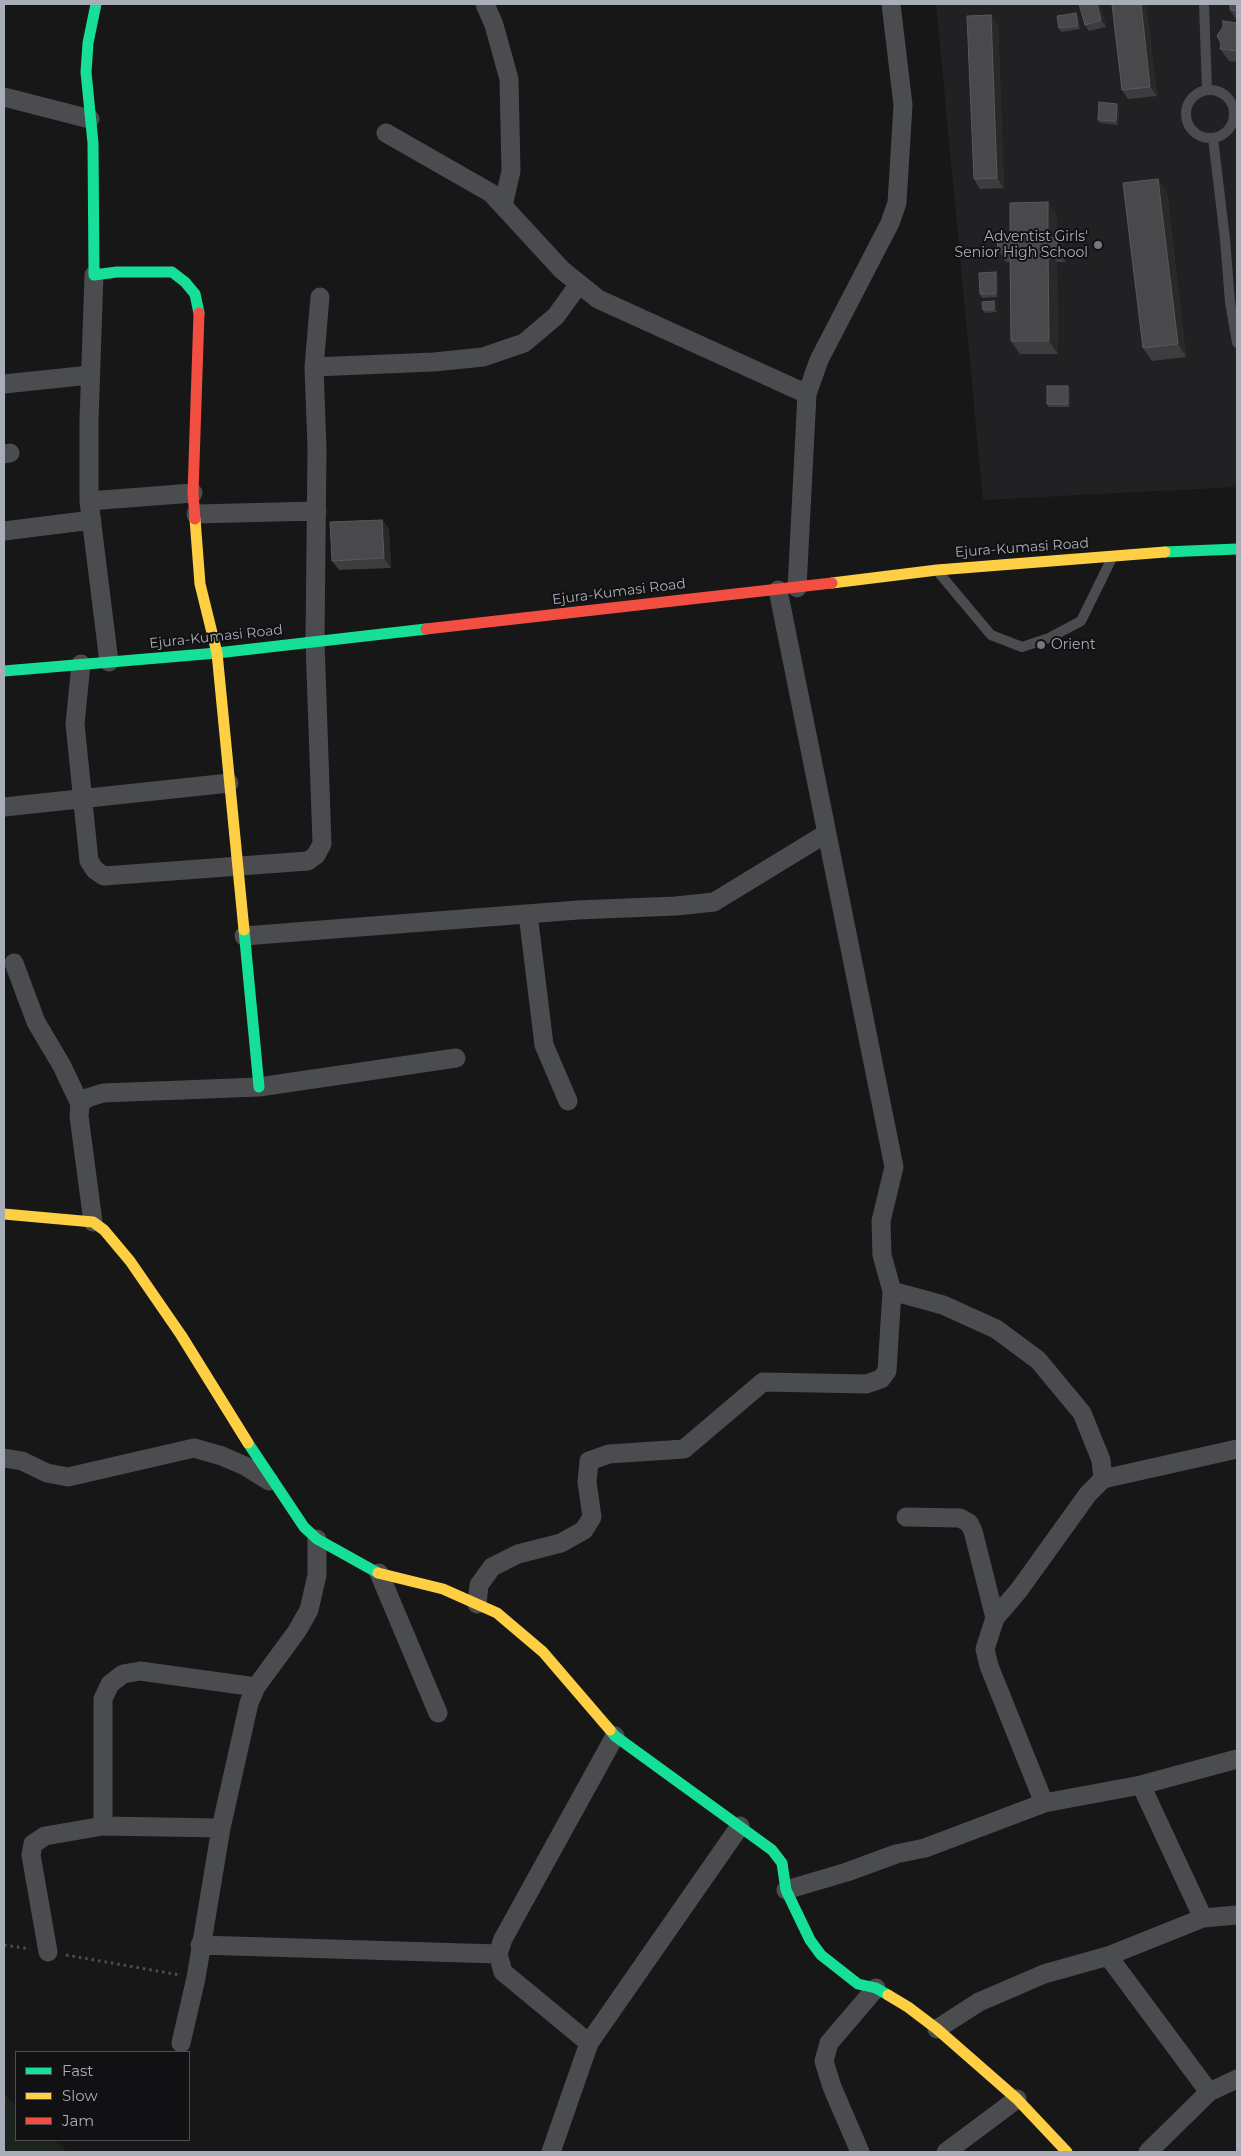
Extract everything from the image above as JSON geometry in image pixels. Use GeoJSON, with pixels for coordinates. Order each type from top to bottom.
{"type":"FeatureCollection","features":[{"type":"Feature","properties":{"kind":"street"},"geometry":{"type":"LineString","coordinates":[[96,4],[88,43],[86,72],[93,142],[94,275],[90,375],[89,501],[109,662]]}},
{"type":"Feature","properties":{"kind":"street"},"geometry":{"type":"LineString","coordinates":[[485,4],[494,25],[509,78],[511,170],[503,206]]}},
{"type":"Feature","properties":{"kind":"street"},"geometry":{"type":"LineString","coordinates":[[477,1604],[479,1585],[492,1566],[518,1554],[560,1543],[584,1530],[592,1517],[587,1482],[589,1461],[609,1454],[684,1449],[763,1382],[866,1384],[881,1380],[887,1370],[892,1291],[882,1255],[881,1221],[894,1167],[827,833],[787,589],[807,394],[819,360],[890,223],[897,203],[903,105],[890,4]]}},
{"type":"Feature","properties":{"kind":"street"},"geometry":{"type":"LineString","coordinates":[[4,97],[90,118]]}},
{"type":"Feature","properties":{"kind":"street"},"geometry":{"type":"LineString","coordinates":[[386,133],[491,193],[562,270],[598,299],[807,394]]}},
{"type":"Feature","properties":{"kind":"street"},"geometry":{"type":"LineString","coordinates":[[94,275],[117,272],[172,272],[185,282],[195,294],[200,316],[193,493],[200,584],[216,654],[259,1087]]}},
{"type":"Feature","properties":{"kind":"street"},"geometry":{"type":"LineString","coordinates":[[314,367],[434,362],[483,357],[524,343],[556,316],[579,284]]}},
{"type":"Feature","properties":{"kind":"street"},"geometry":{"type":"LineString","coordinates":[[81,664],[75,724],[89,860],[95,870],[104,876],[308,861],[316,856],[322,844],[316,642],[317,448],[314,367],[320,296]]}},
{"type":"Feature","properties":{"kind":"street"},"geometry":{"type":"LineString","coordinates":[[4,384],[90,375]]}},
{"type":"Feature","properties":{"kind":"street"},"geometry":{"type":"LineString","coordinates":[[89,501],[193,493]]}},
{"type":"Feature","properties":{"kind":"street"},"geometry":{"type":"LineString","coordinates":[[196,514],[317,511]]}},
{"type":"Feature","properties":{"kind":"street"},"geometry":{"type":"LineString","coordinates":[[4,531],[92,520]]}},
{"type":"Feature","properties":{"kind":"street","name":"Ejura-Kumasi Road"},"geometry":{"type":"LineString","coordinates":[[4,670],[216,654],[787,589],[937,570],[1196,550],[1237,549]]}},
{"type":"Feature","properties":{"kind":"street"},"geometry":{"type":"LineString","coordinates":[[4,807],[229,783]]}},
{"type":"Feature","properties":{"kind":"street"},"geometry":{"type":"LineString","coordinates":[[244,936],[714,902],[827,833]]}},
{"type":"Feature","properties":{"kind":"street"},"geometry":{"type":"LineString","coordinates":[[528,914],[544,1045],[568,1101]]}},
{"type":"Feature","properties":{"kind":"street"},"geometry":{"type":"LineString","coordinates":[[14,963],[36,1022],[62,1066],[80,1104],[79,1116],[94,1222],[116,1243],[161,1305],[297,1518],[317,1538],[379,1572],[443,1589],[497,1613],[520,1631],[543,1652],[615,1736],[772,1850],[782,1863],[786,1890],[810,1940],[821,1955],[858,1984],[876,1988],[908,2007],[937,2029],[1016,2099],[1067,2152]]}},
{"type":"Feature","properties":{"kind":"street"},"geometry":{"type":"LineString","coordinates":[[80,1104],[87,1098],[103,1093],[259,1087],[456,1058]]}},
{"type":"Feature","properties":{"kind":"street"},"geometry":{"type":"LineString","coordinates":[[4,1214],[94,1222]]}},
{"type":"Feature","properties":{"kind":"street"},"geometry":{"type":"LineString","coordinates":[[892,1291],[943,1305],[996,1329],[1038,1360],[1082,1413],[1101,1460],[1103,1479]]}},
{"type":"Feature","properties":{"kind":"street"},"geometry":{"type":"LineString","coordinates":[[4,1458],[22,1461],[47,1473],[68,1476],[194,1448],[222,1456],[245,1466],[274,1484]]}},
{"type":"Feature","properties":{"kind":"street"},"geometry":{"type":"LineString","coordinates":[[1044,1803],[989,1666],[985,1648],[995,1618],[1019,1590],[1088,1494],[1103,1479],[1237,1449]]}},
{"type":"Feature","properties":{"kind":"street"},"geometry":{"type":"LineString","coordinates":[[906,1517],[960,1518],[969,1524],[973,1530],[995,1618]]}},
{"type":"Feature","properties":{"kind":"street"},"geometry":{"type":"LineString","coordinates":[[181,2043],[196,1978],[221,1828],[249,1703],[256,1687],[297,1631],[309,1610],[316,1575],[317,1538]]}},
{"type":"Feature","properties":{"kind":"street"},"geometry":{"type":"LineString","coordinates":[[379,1572],[438,1713]]}},
{"type":"Feature","properties":{"kind":"street"},"geometry":{"type":"LineString","coordinates":[[103,1826],[103,1699],[110,1684],[123,1674],[140,1671],[256,1687]]}},
{"type":"Feature","properties":{"kind":"street"},"geometry":{"type":"LineString","coordinates":[[588,2043],[502,1972],[498,1954],[503,1940],[615,1736]]}},
{"type":"Feature","properties":{"kind":"street"},"geometry":{"type":"LineString","coordinates":[[786,1890],[847,1872],[896,1854],[925,1848],[1044,1803],[1142,1785],[1237,1759]]}},
{"type":"Feature","properties":{"kind":"street"},"geometry":{"type":"LineString","coordinates":[[1142,1785],[1203,1918]]}},
{"type":"Feature","properties":{"kind":"street"},"geometry":{"type":"LineString","coordinates":[[48,1952],[30,1855],[34,1844],[45,1836],[103,1826],[221,1828]]}},
{"type":"Feature","properties":{"kind":"street"},"geometry":{"type":"LineString","coordinates":[[551,2152],[588,2043],[740,1826]]}},
{"type":"Feature","properties":{"kind":"street"},"geometry":{"type":"LineString","coordinates":[[937,2029],[979,2002],[1044,1974],[1108,1956],[1203,1918],[1237,1915]]}},
{"type":"Feature","properties":{"kind":"street"},"geometry":{"type":"LineString","coordinates":[[200,1945],[498,1954]]}},
{"type":"Feature","properties":{"kind":"street"},"geometry":{"type":"LineString","coordinates":[[1108,1956],[1209,2092]]}},
{"type":"Feature","properties":{"kind":"street"},"geometry":{"type":"LineString","coordinates":[[860,2152],[832,2087],[824,2061],[828,2043],[876,1988]]}},
{"type":"Feature","properties":{"kind":"street"},"geometry":{"type":"LineString","coordinates":[[1148,2152],[1209,2092],[1237,2079]]}},
{"type":"Feature","properties":{"kind":"street"},"geometry":{"type":"LineString","coordinates":[[946,2152],[1016,2099]]}},
{"type":"Feature","properties":{"kind":"lane"},"geometry":{"type":"LineString","coordinates":[[1204,4],[1207,89]]}},
{"type":"Feature","properties":{"kind":"lane"},"geometry":{"type":"LineString","coordinates":[[1207,89],[1222,92],[1232,104],[1234,119],[1232,132],[1213,138],[1205,138],[1192,130],[1186,116],[1189,101],[1193,95],[1207,89]]}},
{"type":"Feature","properties":{"kind":"lane"},"geometry":{"type":"LineString","coordinates":[[1213,138],[1225,239],[1230,302],[1237,343]]}},
{"type":"Feature","properties":{"kind":"lane"},"geometry":{"type":"LineString","coordinates":[[937,570],[991,635],[1022,647],[1050,638],[1081,622],[1113,556]]}},
{"type":"Feature","properties":{"kind":"path"},"geometry":{"type":"LineString","coordinates":[[4,1944],[196,1978]]}},
{"type":"Feature","properties":{"kind":"shaded area","name":"Adventist Girls' Senior High School"},"geometry":{"type":"Polygon","coordinates":[[[936,4],[1237,4],[1237,487],[983,500],[936,4]]]}},
{"type":"Feature","properties":{"kind":"shaded area"},"geometry":{"type":"Polygon","coordinates":[[[4,2093],[15,2105],[15,2141],[55,2141],[68,2152],[4,2152],[4,2093]]]}},
{"type":"Feature","properties":{"kind":"building"},"geometry":{"type":"Polygon","coordinates":[[[1079,4],[1097,4],[1101,20],[1085,25],[1079,4]]]}},
{"type":"Feature","properties":{"kind":"building"},"geometry":{"type":"Polygon","coordinates":[[[1112,4],[1141,4],[1150,87],[1122,90],[1112,4]]]}},
{"type":"Feature","properties":{"kind":"building"},"geometry":{"type":"Polygon","coordinates":[[[1230,4],[1237,4],[1237,11],[1230,10],[1230,4]]]}},
{"type":"Feature","properties":{"kind":"building"},"geometry":{"type":"Polygon","coordinates":[[[1076,13],[1078,26],[1059,28],[1057,16],[1076,13]]]}},
{"type":"Feature","properties":{"kind":"building"},"geometry":{"type":"Polygon","coordinates":[[[991,15],[997,178],[974,179],[967,16],[991,15]]]}},
{"type":"Feature","properties":{"kind":"building"},"geometry":{"type":"Polygon","coordinates":[[[1223,21],[1237,23],[1237,51],[1220,49],[1221,43],[1217,36],[1223,27],[1223,21]]]}},
{"type":"Feature","properties":{"kind":"building"},"geometry":{"type":"Polygon","coordinates":[[[1099,102],[1117,104],[1116,121],[1098,120],[1099,102]]]}},
{"type":"Feature","properties":{"kind":"building"},"geometry":{"type":"Polygon","coordinates":[[[1158,179],[1178,344],[1143,348],[1123,183],[1158,179]]]}},
{"type":"Feature","properties":{"kind":"building"},"geometry":{"type":"Polygon","coordinates":[[[1048,202],[1048,238],[1057,238],[1057,250],[1048,249],[1049,341],[1011,341],[1010,249],[998,250],[997,239],[1010,239],[1010,203],[1048,202]]]}},
{"type":"Feature","properties":{"kind":"building"},"geometry":{"type":"Polygon","coordinates":[[[996,272],[996,294],[980,294],[979,273],[996,272]]]}},
{"type":"Feature","properties":{"kind":"building"},"geometry":{"type":"Polygon","coordinates":[[[994,301],[994,309],[983,310],[982,302],[994,301]]]}},
{"type":"Feature","properties":{"kind":"building"},"geometry":{"type":"Polygon","coordinates":[[[1047,386],[1068,386],[1068,404],[1047,404],[1047,386]]]}},
{"type":"Feature","properties":{"kind":"building"},"geometry":{"type":"Polygon","coordinates":[[[382,520],[384,558],[332,561],[330,522],[382,520]]]}},
{"type":"Feature","properties":{"kind":"traffic: fast"},"geometry":{"type":"LineString","coordinates":[[96,4],[88,43],[86,72],[93,143],[94,275],[117,272],[172,272],[185,282],[195,294],[199,313]]}},
{"type":"Feature","properties":{"kind":"traffic: fast"},"geometry":{"type":"LineString","coordinates":[[1165,552],[1237,549]]}},
{"type":"Feature","properties":{"kind":"traffic: fast"},"geometry":{"type":"LineString","coordinates":[[4,671],[217,653],[426,629]]}},
{"type":"Feature","properties":{"kind":"traffic: fast"},"geometry":{"type":"LineString","coordinates":[[244,930],[259,1087]]}},
{"type":"Feature","properties":{"kind":"traffic: fast"},"geometry":{"type":"LineString","coordinates":[[248,1443],[304,1527],[317,1539],[378,1573]]}},
{"type":"Feature","properties":{"kind":"traffic: fast"},"geometry":{"type":"LineString","coordinates":[[610,1730],[615,1736],[772,1850],[782,1863],[786,1890],[810,1940],[821,1955],[858,1984],[876,1988],[888,1995]]}},
{"type":"Feature","properties":{"kind":"traffic: slow"},"geometry":{"type":"LineString","coordinates":[[195,519],[200,584],[217,653],[244,930]]}},
{"type":"Feature","properties":{"kind":"traffic: slow"},"geometry":{"type":"LineString","coordinates":[[832,583],[937,570],[1165,552]]}},
{"type":"Feature","properties":{"kind":"traffic: slow"},"geometry":{"type":"LineString","coordinates":[[4,1214],[93,1222],[104,1230],[130,1261],[181,1335],[248,1443]]}},
{"type":"Feature","properties":{"kind":"traffic: slow"},"geometry":{"type":"LineString","coordinates":[[378,1573],[443,1589],[497,1613],[543,1652],[610,1730]]}},
{"type":"Feature","properties":{"kind":"traffic: slow"},"geometry":{"type":"LineString","coordinates":[[888,1995],[908,2007],[937,2029],[1017,2099],[1067,2152]]}},
{"type":"Feature","properties":{"kind":"traffic: jam"},"geometry":{"type":"LineString","coordinates":[[195,519],[193,493],[199,313]]}},
{"type":"Feature","properties":{"kind":"traffic: jam"},"geometry":{"type":"LineString","coordinates":[[426,629],[832,583]]}},
{"type":"Feature","properties":{"kind":"place","name":"Adventist Girls' Senior High School"},"geometry":{"type":"Point","coordinates":[1098,245]}},
{"type":"Feature","properties":{"kind":"place","name":"Orient"},"geometry":{"type":"Point","coordinates":[1041,645]}}]}
